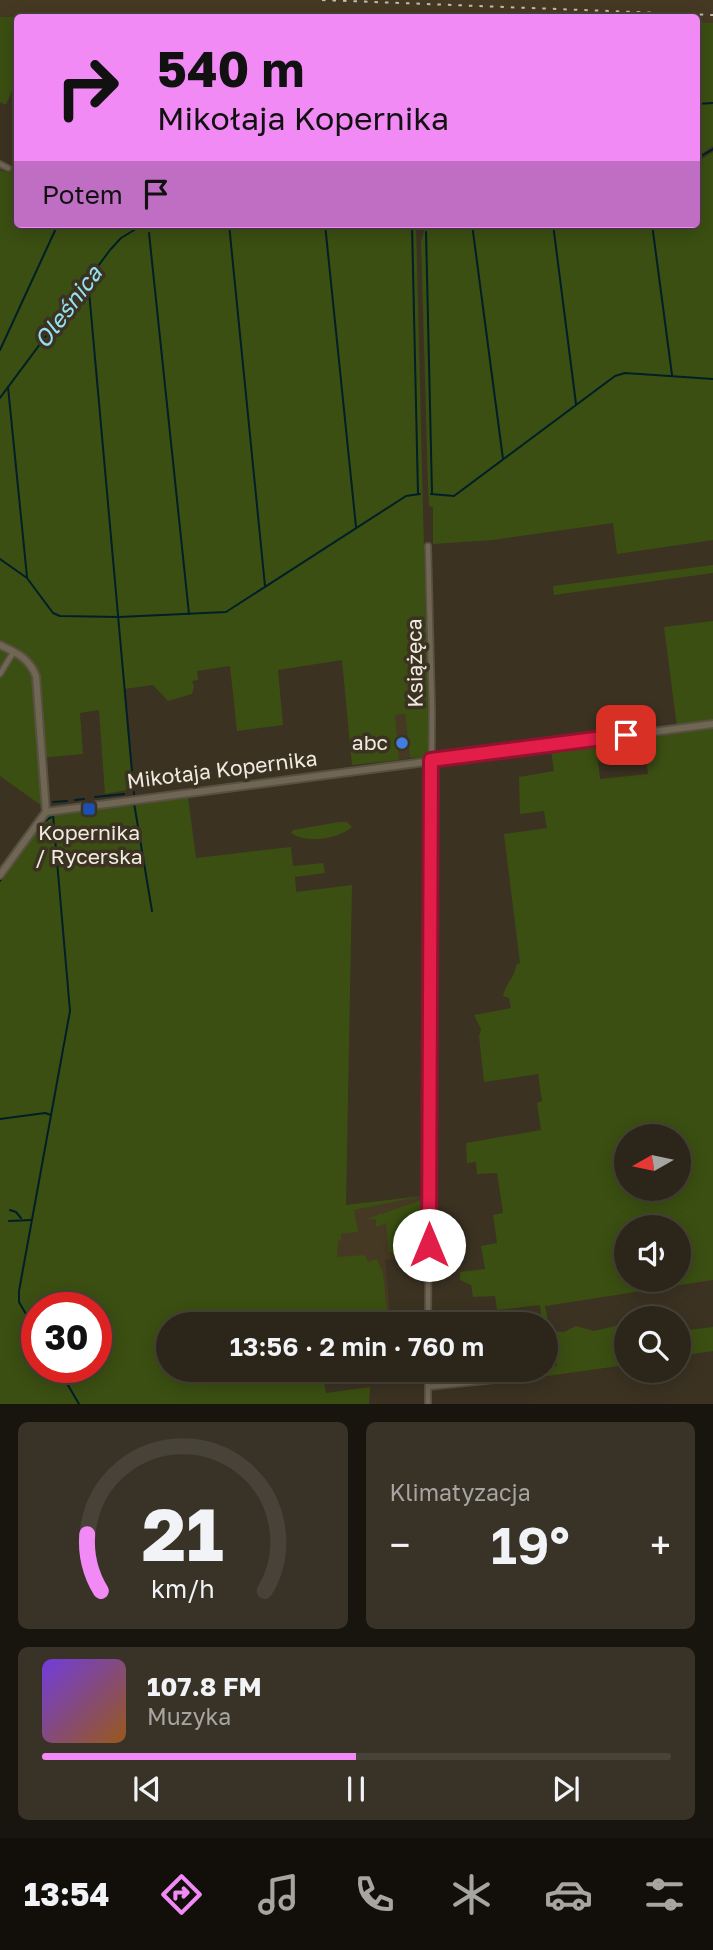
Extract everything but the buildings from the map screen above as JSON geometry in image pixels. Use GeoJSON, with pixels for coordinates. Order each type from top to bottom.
{"type":"FeatureCollection","features":[{"type":"Feature","properties":{"kind":"street"},"geometry":{"type":"LineString","coordinates":[[0,164],[8,168]]}},
{"type":"Feature","properties":{"kind":"street","name":"Książęca"},"geometry":{"type":"LineString","coordinates":[[428,546],[431,760],[428,1312]]}},
{"type":"Feature","properties":{"kind":"street"},"geometry":{"type":"LineString","coordinates":[[0,645],[14,651],[31,664],[36,676],[47,812],[0,875]]}},
{"type":"Feature","properties":{"kind":"street"},"geometry":{"type":"LineString","coordinates":[[0,674],[14,651]]}},
{"type":"Feature","properties":{"kind":"street","name":"Mikołaja Kopernika"},"geometry":{"type":"LineString","coordinates":[[47,812],[713,724]]}},
{"type":"Feature","properties":{"kind":"street"},"geometry":{"type":"LineString","coordinates":[[428,1382],[428,1404]]}},
{"type":"Feature","properties":{"kind":"street"},"geometry":{"type":"LineString","coordinates":[[428,1387],[474,1382]]}},
{"type":"Feature","properties":{"kind":"shaded area"},"geometry":{"type":"Polygon","coordinates":[[[0,0],[713,0],[713,23],[700,22],[700,14],[14,14],[14,17],[0,17],[0,0]]]}},
{"type":"Feature","properties":{"kind":"shaded area"},"geometry":{"type":"Polygon","coordinates":[[[405,714],[410,758],[399,760],[394,715],[405,714]]]}},
{"type":"Feature","properties":{"kind":"shaded area"},"geometry":{"type":"Polygon","coordinates":[[[422,1196],[420,1256],[385,1260],[390,1310],[315,1312],[300,1211],[422,1196]]]}},
{"type":"Feature","properties":{"kind":"green space"},"geometry":{"type":"Polygon","coordinates":[[[0,17],[14,17],[14,85],[6,105],[0,102],[0,17]]]}},
{"type":"Feature","properties":{"kind":"green space"},"geometry":{"type":"Polygon","coordinates":[[[700,22],[713,23],[713,146],[700,155],[700,22]]]}},
{"type":"Feature","properties":{"kind":"green space"},"geometry":{"type":"Polygon","coordinates":[[[713,152],[713,540],[617,554],[613,523],[492,540],[433,544],[433,507],[429,506],[428,485],[421,241],[424,228],[700,228],[700,160],[713,152]]]}},
{"type":"Feature","properties":{"kind":"green space"},"geometry":{"type":"Polygon","coordinates":[[[14,160],[14,228],[416,228],[429,751],[426,757],[410,758],[405,714],[395,715],[399,760],[352,765],[342,660],[278,670],[283,725],[237,731],[230,666],[197,671],[198,680],[192,681],[192,694],[168,701],[153,685],[124,689],[133,789],[105,794],[99,710],[80,713],[83,754],[40,758],[42,806],[0,776],[0,170],[9,173],[14,160]]]}},
{"type":"Feature","properties":{"kind":"green space"},"geometry":{"type":"Polygon","coordinates":[[[713,565],[713,573],[554,595],[553,586],[713,565]]]}},
{"type":"Feature","properties":{"kind":"green space"},"geometry":{"type":"Polygon","coordinates":[[[713,621],[713,721],[677,727],[664,627],[713,621]]]}},
{"type":"Feature","properties":{"kind":"green space"},"geometry":{"type":"Polygon","coordinates":[[[713,728],[713,1280],[691,1283],[691,1215],[614,1215],[614,1292],[635,1292],[545,1306],[546,1312],[541,1312],[540,1305],[497,1310],[495,1296],[473,1297],[471,1285],[460,1280],[460,1272],[485,1269],[481,1246],[497,1243],[493,1215],[503,1213],[497,1173],[477,1174],[476,1162],[467,1163],[466,1143],[541,1130],[537,1103],[542,1101],[538,1074],[484,1082],[479,1036],[481,1029],[474,1015],[511,1008],[509,998],[503,996],[516,965],[520,963],[504,834],[547,828],[544,811],[520,814],[519,777],[554,771],[551,750],[596,743],[600,779],[648,774],[644,738],[713,728]]]}},
{"type":"Feature","properties":{"kind":"green space"},"geometry":{"type":"Polygon","coordinates":[[[188,797],[196,858],[291,847],[293,866],[323,863],[325,873],[295,877],[296,892],[352,885],[346,1205],[422,1196],[354,1210],[358,1232],[341,1234],[337,1257],[365,1255],[368,1262],[377,1259],[383,1273],[387,1310],[156,1312],[156,1382],[324,1382],[326,1393],[370,1387],[369,1404],[0,1404],[0,880],[39,826],[58,814],[188,797]]]}},
{"type":"Feature","properties":{"kind":"green space"},"geometry":{"type":"Polygon","coordinates":[[[347,822],[352,827],[339,835],[322,839],[305,838],[291,833],[293,830],[347,822]]]}},
{"type":"Feature","properties":{"kind":"green space"},"geometry":{"type":"Polygon","coordinates":[[[425,1201],[424,1249],[389,1252],[386,1223],[376,1227],[376,1219],[367,1219],[383,1213],[384,1217],[384,1213],[425,1201]]]}},
{"type":"Feature","properties":{"kind":"green space"},"geometry":{"type":"Polygon","coordinates":[[[576,1326],[594,1331],[614,1326],[614,1367],[558,1374],[558,1332],[564,1332],[576,1326]]]}},
{"type":"Feature","properties":{"kind":"green space"},"geometry":{"type":"Polygon","coordinates":[[[713,1327],[713,1351],[691,1354],[691,1330],[713,1327]]]}},
{"type":"Feature","properties":{"kind":"waterway"},"geometry":{"type":"LineString","coordinates":[[700,104],[713,103]]}},
{"type":"Feature","properties":{"kind":"waterway","name":"Oleśnica"},"geometry":{"type":"LineString","coordinates":[[700,157],[713,149]]}},
{"type":"Feature","properties":{"kind":"waterway"},"geometry":{"type":"LineString","coordinates":[[0,350],[56,228]]}},
{"type":"Feature","properties":{"kind":"waterway","name":"Oleśnica"},"geometry":{"type":"LineString","coordinates":[[0,398],[110,250],[121,238],[137,228]]}},
{"type":"Feature","properties":{"kind":"waterway"},"geometry":{"type":"LineString","coordinates":[[229,228],[265,586]]}},
{"type":"Feature","properties":{"kind":"waterway"},"geometry":{"type":"LineString","coordinates":[[325,228],[356,527]]}},
{"type":"Feature","properties":{"kind":"waterway"},"geometry":{"type":"LineString","coordinates":[[412,228],[418,494]]}},
{"type":"Feature","properties":{"kind":"waterway"},"geometry":{"type":"LineString","coordinates":[[473,228],[503,459]]}},
{"type":"Feature","properties":{"kind":"waterway"},"geometry":{"type":"LineString","coordinates":[[554,228],[576,404]]}},
{"type":"Feature","properties":{"kind":"waterway"},"geometry":{"type":"LineString","coordinates":[[653,228],[672,375]]}},
{"type":"Feature","properties":{"kind":"waterway"},"geometry":{"type":"LineString","coordinates":[[426,232],[432,493]]}},
{"type":"Feature","properties":{"kind":"waterway"},"geometry":{"type":"LineString","coordinates":[[149,233],[189,614]]}},
{"type":"Feature","properties":{"kind":"waterway"},"geometry":{"type":"LineString","coordinates":[[89,291],[134,794]]}},
{"type":"Feature","properties":{"kind":"waterway"},"geometry":{"type":"LineString","coordinates":[[431,494],[454,496],[615,376],[625,373],[713,379]]}},
{"type":"Feature","properties":{"kind":"waterway"},"geometry":{"type":"LineString","coordinates":[[8,387],[27,577]]}},
{"type":"Feature","properties":{"kind":"waterway"},"geometry":{"type":"LineString","coordinates":[[0,559],[27,578],[53,613],[60,616],[119,617],[226,612],[406,496],[420,494]]}},
{"type":"Feature","properties":{"kind":"waterway"},"geometry":{"type":"LineString","coordinates":[[95,797],[124,794]]}},
{"type":"Feature","properties":{"kind":"waterway"},"geometry":{"type":"LineString","coordinates":[[75,800],[84,799]]}},
{"type":"Feature","properties":{"kind":"waterway"},"geometry":{"type":"LineString","coordinates":[[53,802],[67,801]]}},
{"type":"Feature","properties":{"kind":"waterway"},"geometry":{"type":"LineString","coordinates":[[134,803],[152,911]]}},
{"type":"Feature","properties":{"kind":"waterway"},"geometry":{"type":"LineString","coordinates":[[41,824],[57,813]]}},
{"type":"Feature","properties":{"kind":"waterway"},"geometry":{"type":"LineString","coordinates":[[21,1305],[19,1291],[70,1011],[53,815]]}},
{"type":"Feature","properties":{"kind":"waterway"},"geometry":{"type":"LineString","coordinates":[[0,881],[24,848]]}},
{"type":"Feature","properties":{"kind":"waterway"},"geometry":{"type":"LineString","coordinates":[[0,1119],[45,1113],[51,1115]]}},
{"type":"Feature","properties":{"kind":"waterway"},"geometry":{"type":"LineString","coordinates":[[10,1210],[21,1218]]}},
{"type":"Feature","properties":{"kind":"waterway"},"geometry":{"type":"LineString","coordinates":[[9,1221],[31,1220]]}},
{"type":"Feature","properties":{"kind":"waterway"},"geometry":{"type":"LineString","coordinates":[[67,1383],[79,1404]]}},
{"type":"Feature","properties":{"kind":"railway"},"geometry":{"type":"LineString","coordinates":[[322,0],[687,14]]}},
{"type":"Feature","properties":{"kind":"railway"},"geometry":{"type":"LineString","coordinates":[[700,15],[713,15]]}},
{"type":"Feature","properties":{"kind":"place","name":"abc"},"geometry":{"type":"Point","coordinates":[402,743]}},
{"type":"Feature","properties":{"kind":"place","name":"Kopernika / Rycerska"},"geometry":{"type":"Point","coordinates":[89,809]}},
{"type":"Feature","properties":{"kind":"route"},"geometry":{"type":"LineString","coordinates":[[429,1245],[431,760],[626,735]]}}]}
